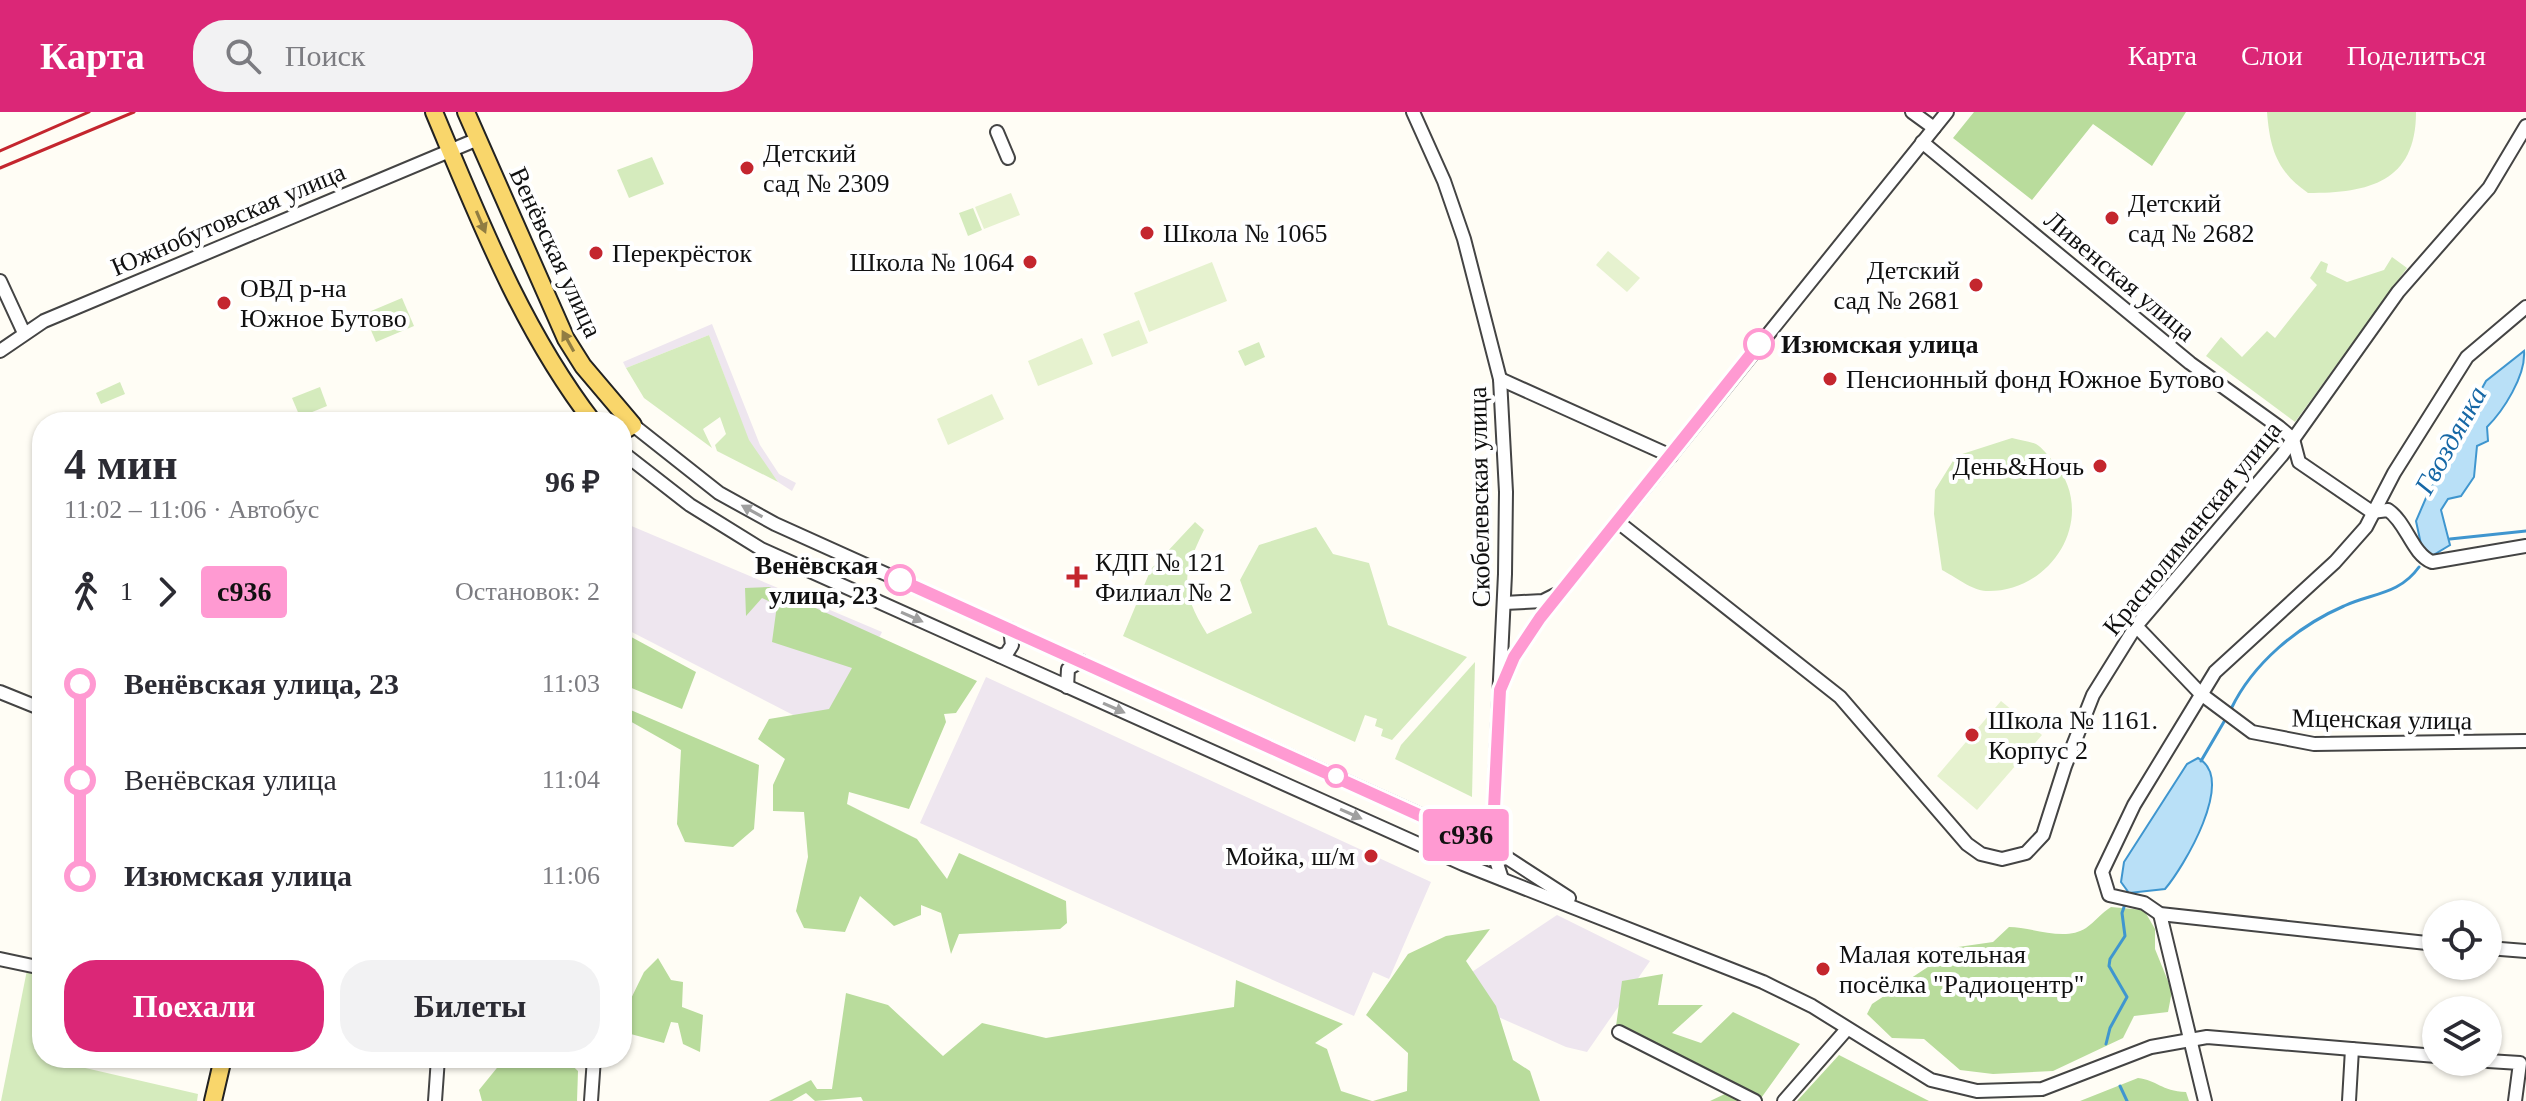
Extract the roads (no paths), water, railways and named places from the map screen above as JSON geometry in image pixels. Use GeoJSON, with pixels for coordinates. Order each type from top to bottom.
{"type":"FeatureCollection","features":[{"type":"Feature","properties":{"kind":"main road","name":"Венёвская улица"},"geometry":{"type":"LineString","coordinates":[[434,112],[534,334],[563,385],[585,412]]}},
{"type":"Feature","properties":{"kind":"main road","name":"Венёвская улица"},"geometry":{"type":"LineString","coordinates":[[466,112],[566,339],[616,412]]}},
{"type":"Feature","properties":{"kind":"main road"},"geometry":{"type":"LineString","coordinates":[[213,1101],[221,1068]]}},
{"type":"Feature","properties":{"kind":"street","name":"Скобелевская улица"},"geometry":{"type":"LineString","coordinates":[[1413,112],[1444,181],[1464,239],[1500,379],[1506,492],[1492,848]]}},
{"type":"Feature","properties":{"kind":"street"},"geometry":{"type":"LineString","coordinates":[[1912,112],[1934,128]]}},
{"type":"Feature","properties":{"kind":"street"},"geometry":{"type":"LineString","coordinates":[[1500,690],[1514,657],[1561,592],[1947,112]]}},
{"type":"Feature","properties":{"kind":"street","name":"Краснолиманская улица"},"geometry":{"type":"LineString","coordinates":[[1618,522],[1840,697],[1967,844],[1981,854],[2002,859],[2026,853],[2043,835],[2065,766],[2093,695],[2136,626],[2293,439],[2398,292],[2489,188],[2526,126]]}},
{"type":"Feature","properties":{"kind":"street"},"geometry":{"type":"LineString","coordinates":[[997,132],[1008,158]]}},
{"type":"Feature","properties":{"kind":"street","name":"Южнобутовская улица"},"geometry":{"type":"LineString","coordinates":[[0,351],[24,333],[112,292],[478,139]]}},
{"type":"Feature","properties":{"kind":"street","name":"Ливенская улица"},"geometry":{"type":"LineString","coordinates":[[1922,142],[2190,363],[2293,439]]}},
{"type":"Feature","properties":{"kind":"street"},"geometry":{"type":"LineString","coordinates":[[0,281],[24,333]]}},
{"type":"Feature","properties":{"kind":"street"},"geometry":{"type":"LineString","coordinates":[[2422,942],[2160,914],[2144,903],[2109,895],[2102,872],[2134,805],[2215,672],[2335,562],[2366,527],[2372,512],[2467,357],[2526,307]]}},
{"type":"Feature","properties":{"kind":"street"},"geometry":{"type":"LineString","coordinates":[[1500,379],[1671,456]]}},
{"type":"Feature","properties":{"kind":"street","name":"Венёвская улица"},"geometry":{"type":"LineString","coordinates":[[632,431],[719,493],[775,524],[1463,834],[1492,848],[1588,911]]}},
{"type":"Feature","properties":{"kind":"street"},"geometry":{"type":"LineString","coordinates":[[2293,439],[2299,462],[2372,512],[2388,510],[2397,516],[2424,559],[2432,562],[2526,546]]}},
{"type":"Feature","properties":{"kind":"street","name":"Венёвская улица"},"geometry":{"type":"LineString","coordinates":[[632,460],[690,505],[761,549],[1463,864],[1763,982],[1931,1080],[1998,1092],[2060,1084],[2138,1052],[2189,1038],[2230,1037],[2422,1055]]}},
{"type":"Feature","properties":{"kind":"street"},"geometry":{"type":"LineString","coordinates":[[1504,603],[1543,601],[1561,592]]}},
{"type":"Feature","properties":{"kind":"street","name":"Мценская улица"},"geometry":{"type":"LineString","coordinates":[[2136,626],[2201,694],[2252,732],[2314,744],[2526,741]]}},
{"type":"Feature","properties":{"kind":"street"},"geometry":{"type":"LineString","coordinates":[[1000,656],[1012,645],[1010,629]]}},
{"type":"Feature","properties":{"kind":"street"},"geometry":{"type":"LineString","coordinates":[[1067,687],[1068,669],[1081,661]]}},
{"type":"Feature","properties":{"kind":"street"},"geometry":{"type":"LineString","coordinates":[[0,692],[32,705]]}},
{"type":"Feature","properties":{"kind":"street"},"geometry":{"type":"LineString","coordinates":[[1463,834],[1484,830],[1495,812]]}},
{"type":"Feature","properties":{"kind":"street"},"geometry":{"type":"LineString","coordinates":[[1463,864],[1484,862],[1492,848]]}},
{"type":"Feature","properties":{"kind":"street"},"geometry":{"type":"LineString","coordinates":[[1492,848],[1502,879]]}},
{"type":"Feature","properties":{"kind":"street"},"geometry":{"type":"LineString","coordinates":[[2160,914],[2205,1101]]}},
{"type":"Feature","properties":{"kind":"street"},"geometry":{"type":"LineString","coordinates":[[2502,949],[2526,951]]}},
{"type":"Feature","properties":{"kind":"street"},"geometry":{"type":"LineString","coordinates":[[0,959],[32,966]]}},
{"type":"Feature","properties":{"kind":"street"},"geometry":{"type":"LineString","coordinates":[[1784,1101],[1847,1029]]}},
{"type":"Feature","properties":{"kind":"street"},"geometry":{"type":"LineString","coordinates":[[1619,1032],[1755,1101]]}},
{"type":"Feature","properties":{"kind":"street"},"geometry":{"type":"LineString","coordinates":[[2349,1101],[2352,1049]]}},
{"type":"Feature","properties":{"kind":"street"},"geometry":{"type":"LineString","coordinates":[[2502,1062],[2520,1063],[2515,1101]]}},
{"type":"Feature","properties":{"kind":"street"},"geometry":{"type":"LineString","coordinates":[[435,1101],[437,1068]]}},
{"type":"Feature","properties":{"kind":"street"},"geometry":{"type":"LineString","coordinates":[[591,1101],[593,1068]]}},
{"type":"Feature","properties":{"kind":"water"},"geometry":{"type":"Polygon","coordinates":[[[2524,351],[2524,361],[2512,392],[2487,427],[2488,441],[2477,446],[2474,477],[2461,496],[2448,499],[2441,510],[2450,545],[2430,557],[2422,549],[2416,521],[2429,491],[2445,467],[2445,443],[2457,434],[2486,381],[2524,351]]]}},
{"type":"Feature","properties":{"kind":"water"},"geometry":{"type":"Polygon","coordinates":[[[2198,758],[2209,769],[2212,784],[2203,824],[2194,844],[2165,889],[2129,893],[2121,882],[2124,862],[2187,764],[2198,758]]]}},
{"type":"Feature","properties":{"kind":"waterway"},"geometry":{"type":"LineString","coordinates":[[2450,539],[2526,531]]}},
{"type":"Feature","properties":{"kind":"waterway","name":"Гвоздянка"},"geometry":{"type":"LineString","coordinates":[[2231,709],[2251,676],[2294,635],[2344,606],[2394,588],[2419,567]]}},
{"type":"Feature","properties":{"kind":"waterway","name":"Гвоздянка"},"geometry":{"type":"LineString","coordinates":[[2201,761],[2225,720]]}},
{"type":"Feature","properties":{"kind":"waterway","name":"Гвоздянка"},"geometry":{"type":"LineString","coordinates":[[2106,1044],[2110,1028],[2127,997],[2109,966],[2110,959],[2125,936],[2122,913],[2126,901]]}},
{"type":"Feature","properties":{"kind":"waterway","name":"Гвоздянка"},"geometry":{"type":"LineString","coordinates":[[2120,1086],[2127,1101]]}},
{"type":"Feature","properties":{"kind":"railway"},"geometry":{"type":"LineString","coordinates":[[0,151],[89,112]]}},
{"type":"Feature","properties":{"kind":"railway"},"geometry":{"type":"LineString","coordinates":[[0,168],[134,112]]}},
{"type":"Feature","properties":{"kind":"place","name":"Детский сад № 2309"},"geometry":{"type":"Point","coordinates":[747,168]}},
{"type":"Feature","properties":{"kind":"place","name":"Детский сад № 2682"},"geometry":{"type":"Point","coordinates":[2112,218]}},
{"type":"Feature","properties":{"kind":"place","name":"Школа № 1065"},"geometry":{"type":"Point","coordinates":[1147,233]}},
{"type":"Feature","properties":{"kind":"place","name":"Перекрёсток"},"geometry":{"type":"Point","coordinates":[596,253]}},
{"type":"Feature","properties":{"kind":"place","name":"Школа № 1064"},"geometry":{"type":"Point","coordinates":[1030,262]}},
{"type":"Feature","properties":{"kind":"place","name":"Детский сад № 2681"},"geometry":{"type":"Point","coordinates":[1976,285]}},
{"type":"Feature","properties":{"kind":"place","name":"ОВД р-на Южное Бутово"},"geometry":{"type":"Point","coordinates":[224,303]}},
{"type":"Feature","properties":{"kind":"place","name":"Изюмская улица"},"geometry":{"type":"Point","coordinates":[1759,344]}},
{"type":"Feature","properties":{"kind":"place","name":"Пенсионный фонд Южное Бутово"},"geometry":{"type":"Point","coordinates":[1830,379]}},
{"type":"Feature","properties":{"kind":"place","name":"День&Ночь"},"geometry":{"type":"Point","coordinates":[2100,466]}},
{"type":"Feature","properties":{"kind":"place","name":"КДП № 121 Филиал № 2"},"geometry":{"type":"Point","coordinates":[1077,577]}},
{"type":"Feature","properties":{"kind":"place","name":"Венёвская улица, 23"},"geometry":{"type":"Point","coordinates":[900,580]}},
{"type":"Feature","properties":{"kind":"place","name":"Школа № 1161. Корпус 2"},"geometry":{"type":"Point","coordinates":[1972,735]}},
{"type":"Feature","properties":{"kind":"place","name":"Мойка, ш/м"},"geometry":{"type":"Point","coordinates":[1371,856]}},
{"type":"Feature","properties":{"kind":"place","name":"Малая котельная посёлка \"Радиоцентр\""},"geometry":{"type":"Point","coordinates":[1823,969]}}]}
